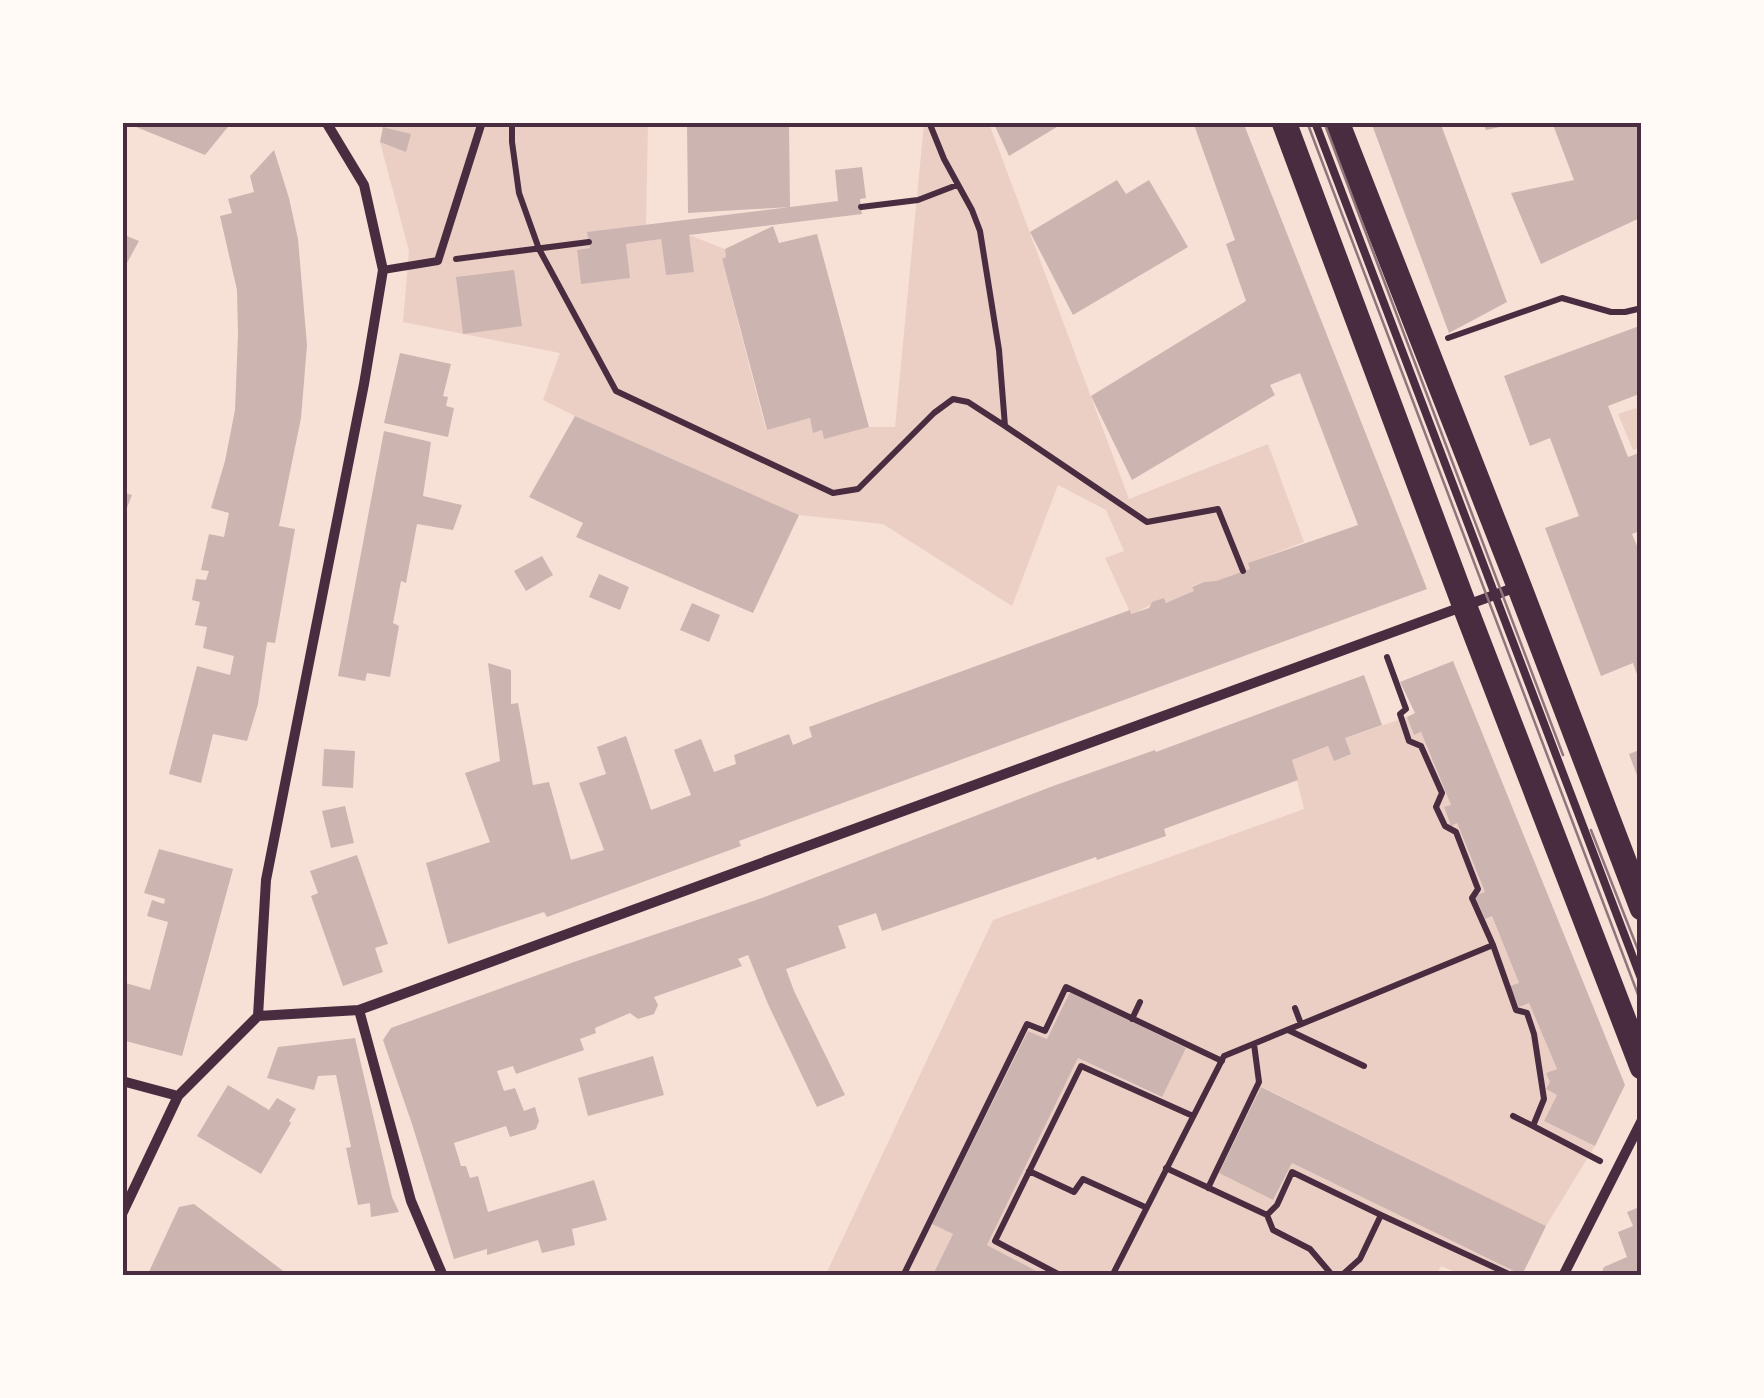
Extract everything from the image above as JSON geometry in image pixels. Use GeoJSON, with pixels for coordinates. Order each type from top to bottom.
{"type":"FeatureCollection","features":[{"type":"Feature","properties":{"kind":"main road"},"geometry":{"type":"LineString","coordinates":[[1284,122],[1642,1067]]}},
{"type":"Feature","properties":{"kind":"main road"},"geometry":{"type":"LineString","coordinates":[[1337,122],[1642,908]]}},
{"type":"Feature","properties":{"kind":"street"},"geometry":{"type":"LineString","coordinates":[[258,1016],[266,880],[364,384],[382,270],[364,185],[327,124]]}},
{"type":"Feature","properties":{"kind":"street"},"geometry":{"type":"LineString","coordinates":[[122,1214],[178,1096],[258,1016],[359,1010],[1520,586]]}},
{"type":"Feature","properties":{"kind":"street"},"geometry":{"type":"LineString","coordinates":[[359,1010],[412,1201],[443,1276]]}},
{"type":"Feature","properties":{"kind":"street"},"geometry":{"type":"LineString","coordinates":[[122,1080],[178,1096]]}},
{"type":"Feature","properties":{"kind":"street"},"geometry":{"type":"LineString","coordinates":[[1563,1276],[1642,1120]]}},
{"type":"Feature","properties":{"kind":"lane"},"geometry":{"type":"LineString","coordinates":[[382,270],[438,261],[482,122]]}},
{"type":"Feature","properties":{"kind":"lane"},"geometry":{"type":"LineString","coordinates":[[1315,122],[1642,981]]}},
{"type":"Feature","properties":{"kind":"path"},"geometry":{"type":"LineString","coordinates":[[512,122],[520,193],[540,249],[616,392],[833,494],[858,489],[953,399],[968,402],[1148,522],[1218,508],[1243,571]]}},
{"type":"Feature","properties":{"kind":"path"},"geometry":{"type":"LineString","coordinates":[[928,122],[980,231],[1000,350],[1005,426]]}},
{"type":"Feature","properties":{"kind":"path"},"geometry":{"type":"LineString","coordinates":[[861,207],[918,200],[957,185]]}},
{"type":"Feature","properties":{"kind":"path"},"geometry":{"type":"LineString","coordinates":[[438,261],[589,242]]}},
{"type":"Feature","properties":{"kind":"path"},"geometry":{"type":"LineString","coordinates":[[1447,339],[1562,298],[1611,312],[1642,308]]}},
{"type":"Feature","properties":{"kind":"path"},"geometry":{"type":"LineString","coordinates":[[1380,638],[1406,709],[1400,714],[1409,741],[1420,746],[1442,793],[1436,807],[1445,826],[1456,832],[1478,889],[1472,898],[1516,1010],[1527,1013],[1534,1034],[1544,1099],[1533,1126]]}},
{"type":"Feature","properties":{"kind":"path"},"geometry":{"type":"LineString","coordinates":[[1112,1276],[1224,1056],[1493,945]]}},
{"type":"Feature","properties":{"kind":"path"},"geometry":{"type":"LineString","coordinates":[[903,1276],[1027,1024],[1045,1031],[1066,987],[1222,1061]]}},
{"type":"Feature","properties":{"kind":"path"},"geometry":{"type":"LineString","coordinates":[[1132,1018],[1140,1002]]}},
{"type":"Feature","properties":{"kind":"path"},"geometry":{"type":"LineString","coordinates":[[1295,1008],[1301,1024]]}},
{"type":"Feature","properties":{"kind":"path"},"geometry":{"type":"LineString","coordinates":[[1288,1030],[1364,1066]]}},
{"type":"Feature","properties":{"kind":"path"},"geometry":{"type":"LineString","coordinates":[[1208,1188],[1259,1082],[1254,1044]]}},
{"type":"Feature","properties":{"kind":"path"},"geometry":{"type":"LineString","coordinates":[[1062,1276],[995,1241],[1081,1066],[1193,1116]]}},
{"type":"Feature","properties":{"kind":"path"},"geometry":{"type":"LineString","coordinates":[[1513,1116],[1616,1169]]}},
{"type":"Feature","properties":{"kind":"path"},"geometry":{"type":"LineString","coordinates":[[1166,1168],[1266,1215],[1273,1230],[1310,1249],[1333,1276]]}},
{"type":"Feature","properties":{"kind":"path"},"geometry":{"type":"LineString","coordinates":[[1029,1171],[1074,1192],[1083,1179],[1146,1208]]}},
{"type":"Feature","properties":{"kind":"path"},"geometry":{"type":"LineString","coordinates":[[1266,1215],[1278,1205],[1292,1172],[1514,1276]]}},
{"type":"Feature","properties":{"kind":"path"},"geometry":{"type":"LineString","coordinates":[[1341,1276],[1360,1259],[1382,1215]]}},
{"type":"Feature","properties":{"kind":"shaded area"},"geometry":{"type":"Polygon","coordinates":[[[382,123],[648,123],[646,226],[588,233],[590,248],[577,251],[581,283],[629,278],[626,244],[661,239],[666,275],[689,235],[725,249],[726,257],[722,260],[766,430],[810,418],[813,432],[822,430],[824,438],[869,427],[895,427],[924,123],[989,123],[1129,499],[1268,444],[1304,542],[1249,563],[1250,569],[1192,586],[1194,592],[1166,603],[1164,598],[1131,614],[1105,558],[1124,551],[1106,510],[1058,485],[1012,606],[883,524],[799,515],[575,416],[543,400],[560,353],[403,322],[409,251],[380,142],[410,134],[383,127],[382,123]]]}},
{"type":"Feature","properties":{"kind":"shaded area"},"geometry":{"type":"Polygon","coordinates":[[[1636,408],[1641,421],[1641,447],[1633,450],[1618,414],[1636,408]]]}},
{"type":"Feature","properties":{"kind":"shaded area"},"geometry":{"type":"Polygon","coordinates":[[[1407,717],[1414,735],[1421,732],[1451,805],[1444,808],[1451,825],[1457,823],[1485,892],[1476,897],[1484,918],[1492,916],[1519,983],[1510,987],[1518,1006],[1529,1003],[1557,1069],[1546,1073],[1550,1082],[1546,1089],[1557,1095],[1544,1121],[1595,1146],[1546,1226],[1262,1087],[1219,1173],[1273,1200],[1292,1163],[1522,1275],[1462,1275],[1441,1266],[1436,1276],[1039,1275],[987,1245],[1078,1058],[1161,1097],[1185,1049],[1070,992],[1047,1039],[1028,1031],[932,1224],[953,1234],[932,1275],[912,1270],[909,1275],[825,1276],[993,920],[1304,809],[1292,760],[1328,746],[1334,760],[1351,754],[1345,738],[1407,717]]]}},
{"type":"Feature","properties":{"kind":"building"},"geometry":{"type":"Polygon","coordinates":[[[124,122],[232,122],[205,155],[124,122]]]}},
{"type":"Feature","properties":{"kind":"building"},"geometry":{"type":"Polygon","coordinates":[[[687,122],[789,122],[790,207],[688,213],[687,122]]]}},
{"type":"Feature","properties":{"kind":"building"},"geometry":{"type":"Polygon","coordinates":[[[993,122],[1065,122],[1009,156],[993,122]]]}},
{"type":"Feature","properties":{"kind":"building"},"geometry":{"type":"Polygon","coordinates":[[[1193,122],[1243,122],[1427,589],[739,841],[741,846],[547,917],[544,912],[448,944],[426,863],[490,842],[465,773],[500,761],[488,663],[511,670],[511,704],[518,703],[533,785],[549,782],[571,860],[604,850],[579,783],[606,774],[597,747],[626,736],[651,810],[691,795],[674,750],[701,739],[714,772],[736,764],[734,755],[789,734],[793,745],[812,737],[809,727],[1130,610],[1131,614],[1149,608],[1152,602],[1164,598],[1166,603],[1194,591],[1192,587],[1204,582],[1250,569],[1248,563],[1358,525],[1300,373],[1270,385],[1275,395],[1132,480],[1091,396],[1246,301],[1226,244],[1235,240],[1193,122]]]}},
{"type":"Feature","properties":{"kind":"building"},"geometry":{"type":"Polygon","coordinates":[[[1371,122],[1440,122],[1507,302],[1449,333],[1371,122]]]}},
{"type":"Feature","properties":{"kind":"building"},"geometry":{"type":"Polygon","coordinates":[[[1483,122],[1514,122],[1514,124],[1486,130],[1483,122]]]}},
{"type":"Feature","properties":{"kind":"building"},"geometry":{"type":"Polygon","coordinates":[[[1552,122],[1642,122],[1642,217],[1541,264],[1511,193],[1574,180],[1552,122]]]}},
{"type":"Feature","properties":{"kind":"building"},"geometry":{"type":"Polygon","coordinates":[[[383,127],[411,134],[406,152],[380,142],[383,127]]]}},
{"type":"Feature","properties":{"kind":"building"},"geometry":{"type":"Polygon","coordinates":[[[274,150],[298,239],[307,345],[301,418],[279,526],[295,529],[275,643],[267,642],[258,704],[247,741],[213,734],[201,783],[169,774],[197,666],[230,675],[234,656],[203,648],[207,627],[195,625],[200,602],[192,600],[196,579],[206,580],[209,571],[201,570],[209,534],[224,537],[229,513],[211,508],[235,410],[238,334],[237,290],[220,216],[232,213],[228,199],[254,192],[250,176],[274,150]]]}},
{"type":"Feature","properties":{"kind":"building"},"geometry":{"type":"Polygon","coordinates":[[[862,167],[866,198],[860,199],[862,214],[689,235],[694,272],[666,275],[661,239],[626,244],[630,278],[581,284],[577,250],[590,248],[587,232],[838,201],[835,170],[862,167]]]}},
{"type":"Feature","properties":{"kind":"building"},"geometry":{"type":"Polygon","coordinates":[[[1117,180],[1126,194],[1149,180],[1188,247],[1073,315],[1030,232],[1117,180]]]}},
{"type":"Feature","properties":{"kind":"building"},"geometry":{"type":"Polygon","coordinates":[[[773,226],[779,243],[817,234],[869,427],[824,439],[822,430],[813,433],[810,418],[767,430],[722,259],[726,257],[725,249],[773,226]]]}},
{"type":"Feature","properties":{"kind":"building"},"geometry":{"type":"Polygon","coordinates":[[[122,234],[139,241],[122,272],[122,234]]]}},
{"type":"Feature","properties":{"kind":"building"},"geometry":{"type":"Polygon","coordinates":[[[514,270],[522,326],[463,334],[456,277],[514,270]]]}},
{"type":"Feature","properties":{"kind":"building"},"geometry":{"type":"Polygon","coordinates":[[[1642,325],[1642,393],[1608,406],[1628,457],[1642,452],[1642,530],[1632,534],[1642,558],[1641,686],[1633,663],[1601,676],[1545,528],[1579,516],[1550,438],[1530,446],[1504,376],[1642,325]]]}},
{"type":"Feature","properties":{"kind":"building"},"geometry":{"type":"Polygon","coordinates":[[[400,353],[451,364],[443,396],[448,397],[446,406],[454,408],[448,437],[384,423],[400,353]]]}},
{"type":"Feature","properties":{"kind":"building"},"geometry":{"type":"Polygon","coordinates":[[[575,416],[799,515],[753,613],[576,537],[583,523],[529,497],[575,416]]]}},
{"type":"Feature","properties":{"kind":"building"},"geometry":{"type":"Polygon","coordinates":[[[384,431],[431,442],[423,496],[462,505],[453,530],[417,524],[406,583],[401,581],[393,623],[399,626],[390,677],[367,673],[365,681],[338,676],[384,431]]]}},
{"type":"Feature","properties":{"kind":"building"},"geometry":{"type":"Polygon","coordinates":[[[122,492],[132,495],[123,518],[122,518],[122,492]]]}},
{"type":"Feature","properties":{"kind":"building"},"geometry":{"type":"Polygon","coordinates":[[[542,556],[553,575],[526,591],[514,571],[542,556]]]}},
{"type":"Feature","properties":{"kind":"building"},"geometry":{"type":"Polygon","coordinates":[[[599,574],[629,587],[620,610],[589,597],[599,574]]]}},
{"type":"Feature","properties":{"kind":"building"},"geometry":{"type":"Polygon","coordinates":[[[692,603],[720,615],[709,642],[680,630],[692,603]]]}},
{"type":"Feature","properties":{"kind":"building"},"geometry":{"type":"Polygon","coordinates":[[[1453,661],[1625,1085],[1595,1146],[1544,1121],[1557,1095],[1546,1089],[1550,1082],[1546,1073],[1557,1069],[1529,1003],[1519,1007],[1510,986],[1519,983],[1492,916],[1485,919],[1475,896],[1485,892],[1457,823],[1451,826],[1444,807],[1451,805],[1421,732],[1414,735],[1407,717],[1415,713],[1400,682],[1453,661]]]}},
{"type":"Feature","properties":{"kind":"building"},"geometry":{"type":"Polygon","coordinates":[[[1364,675],[1382,725],[1345,738],[1351,754],[1334,761],[1328,746],[1292,760],[1298,780],[1164,829],[1166,836],[882,931],[876,913],[838,926],[846,948],[786,969],[845,1095],[817,1107],[748,955],[738,959],[742,966],[654,997],[658,1005],[654,1014],[638,1019],[630,1013],[595,1028],[596,1033],[580,1039],[584,1050],[516,1074],[513,1066],[497,1071],[504,1091],[515,1088],[524,1111],[535,1107],[539,1121],[536,1129],[510,1137],[506,1126],[454,1143],[461,1166],[466,1166],[470,1178],[478,1176],[488,1212],[594,1180],[607,1220],[572,1229],[575,1245],[542,1253],[538,1240],[487,1255],[487,1249],[454,1259],[383,1040],[391,1028],[762,898],[1053,786],[1364,675]]]}},
{"type":"Feature","properties":{"kind":"building"},"geometry":{"type":"Polygon","coordinates":[[[324,749],[355,751],[353,788],[322,786],[324,749]]]}},
{"type":"Feature","properties":{"kind":"building"},"geometry":{"type":"Polygon","coordinates":[[[1642,749],[1642,786],[1641,786],[1629,754],[1642,749]]]}},
{"type":"Feature","properties":{"kind":"building"},"geometry":{"type":"Polygon","coordinates":[[[345,806],[354,843],[331,848],[322,811],[345,806]]]}},
{"type":"Feature","properties":{"kind":"building"},"geometry":{"type":"Polygon","coordinates":[[[159,849],[233,869],[182,1056],[122,1040],[122,982],[150,990],[168,922],[147,916],[152,900],[164,904],[165,899],[144,893],[159,849]]]}},
{"type":"Feature","properties":{"kind":"building"},"geometry":{"type":"Polygon","coordinates":[[[357,855],[388,944],[375,948],[383,972],[343,986],[311,896],[318,893],[310,871],[357,855]]]}},
{"type":"Feature","properties":{"kind":"building"},"geometry":{"type":"Polygon","coordinates":[[[1070,992],[1186,1048],[1162,1097],[1078,1058],[987,1245],[1040,1273],[1039,1276],[932,1276],[953,1234],[932,1224],[1028,1031],[1047,1039],[1070,992]]]}},
{"type":"Feature","properties":{"kind":"building"},"geometry":{"type":"Polygon","coordinates":[[[355,1038],[392,1197],[399,1212],[371,1217],[370,1203],[358,1205],[336,1075],[318,1076],[314,1090],[267,1078],[278,1047],[355,1038]]]}},
{"type":"Feature","properties":{"kind":"building"},"geometry":{"type":"Polygon","coordinates":[[[653,1056],[664,1095],[588,1116],[578,1078],[653,1056]]]}},
{"type":"Feature","properties":{"kind":"building"},"geometry":{"type":"Polygon","coordinates":[[[228,1085],[269,1110],[277,1098],[296,1109],[261,1174],[197,1136],[228,1085]]]}},
{"type":"Feature","properties":{"kind":"building"},"geometry":{"type":"Polygon","coordinates":[[[1261,1087],[1546,1226],[1522,1275],[1292,1163],[1273,1200],[1219,1173],[1261,1087]]]}},
{"type":"Feature","properties":{"kind":"building"},"geometry":{"type":"Polygon","coordinates":[[[194,1204],[290,1276],[147,1276],[179,1207],[194,1204]]]}},
{"type":"Feature","properties":{"kind":"building"},"geometry":{"type":"Polygon","coordinates":[[[1642,1206],[1642,1276],[1600,1276],[1604,1267],[1627,1257],[1618,1232],[1633,1226],[1627,1212],[1642,1206]]]}},
{"type":"Feature","properties":{"kind":"tram line"},"geometry":{"type":"LineString","coordinates":[[1307,122],[1642,1005]]}},
{"type":"Feature","properties":{"kind":"tram line"},"geometry":{"type":"LineString","coordinates":[[1324,122],[1563,755]]}},
{"type":"Feature","properties":{"kind":"tram line"},"geometry":{"type":"LineString","coordinates":[[1591,830],[1642,960]]}}]}
